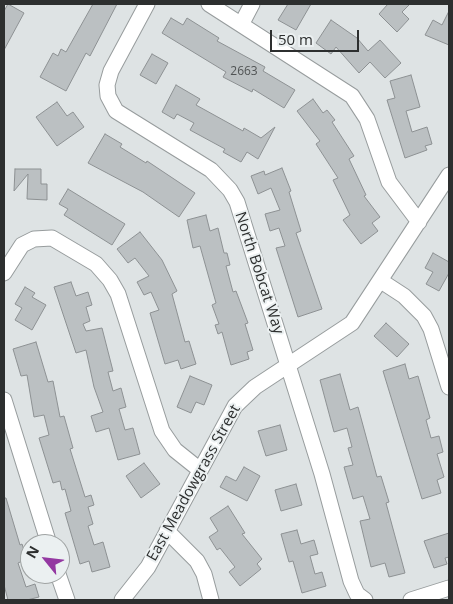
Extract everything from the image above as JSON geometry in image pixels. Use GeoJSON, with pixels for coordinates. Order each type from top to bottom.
{"type":"FeatureCollection","features":[{"type":"Feature","properties":{"kind":"street","name":"North Bobcat Way"},"geometry":{"type":"LineString","coordinates":[[147,4],[111,71],[107,85],[108,96],[116,111],[210,170],[230,190],[237,202],[322,474],[351,581],[357,594],[365,600]]}},
{"type":"Feature","properties":{"kind":"street"},"geometry":{"type":"LineString","coordinates":[[209,4],[242,23],[352,96],[367,119],[389,182],[419,222]]}},
{"type":"Feature","properties":{"kind":"street"},"geometry":{"type":"LineString","coordinates":[[242,23],[252,4]]}},
{"type":"Feature","properties":{"kind":"street","name":"East Meadowgrass Street"},"geometry":{"type":"LineString","coordinates":[[122,600],[148,567],[235,406],[254,387],[352,323],[449,176]]}},
{"type":"Feature","properties":{"kind":"street"},"geometry":{"type":"LineString","coordinates":[[4,273],[22,245],[34,239],[52,238],[96,264],[110,280],[118,294],[162,431],[175,450],[200,470]]}},
{"type":"Feature","properties":{"kind":"street"},"geometry":{"type":"LineString","coordinates":[[381,281],[404,296],[424,316],[431,329],[449,387]]}},
{"type":"Feature","properties":{"kind":"street"},"geometry":{"type":"LineString","coordinates":[[4,400],[46,534]]}},
{"type":"Feature","properties":{"kind":"street"},"geometry":{"type":"LineString","coordinates":[[167,531],[197,561],[204,574],[211,600]]}},
{"type":"Feature","properties":{"kind":"street"},"geometry":{"type":"LineString","coordinates":[[61,584],[67,600]]}},
{"type":"Feature","properties":{"kind":"street"},"geometry":{"type":"LineString","coordinates":[[418,599],[449,588]]}},
{"type":"Feature","properties":{"kind":"building"},"geometry":{"type":"Polygon","coordinates":[[[8,4],[24,13],[4,50],[4,11],[8,4]]]}},
{"type":"Feature","properties":{"kind":"building"},"geometry":{"type":"Polygon","coordinates":[[[93,4],[117,4],[90,56],[86,53],[66,91],[40,77],[53,53],[58,56],[61,49],[66,52],[93,4]]]}},
{"type":"Feature","properties":{"kind":"building"},"geometry":{"type":"Polygon","coordinates":[[[288,4],[311,4],[296,30],[278,20],[288,4]]]}},
{"type":"Feature","properties":{"kind":"building"},"geometry":{"type":"Polygon","coordinates":[[[388,4],[410,4],[402,12],[409,19],[397,32],[379,14],[388,4]]]}},
{"type":"Feature","properties":{"kind":"building"},"geometry":{"type":"Polygon","coordinates":[[[449,11],[449,45],[425,35],[433,20],[442,25],[449,11]]]}},
{"type":"Feature","properties":{"kind":"building"},"geometry":{"type":"Polygon","coordinates":[[[171,18],[183,25],[187,18],[219,38],[217,41],[265,67],[263,71],[295,90],[284,108],[253,89],[252,92],[223,77],[226,72],[162,33],[171,18]]]}},
{"type":"Feature","properties":{"kind":"building"},"geometry":{"type":"Polygon","coordinates":[[[331,20],[357,38],[368,51],[380,40],[401,63],[385,78],[370,62],[359,73],[336,47],[331,54],[316,43],[331,20]]]}},
{"type":"Feature","properties":{"kind":"building"},"geometry":{"type":"Polygon","coordinates":[[[152,54],[168,63],[156,84],[140,75],[152,54]]]}},
{"type":"Feature","properties":{"kind":"building"},"geometry":{"type":"Polygon","coordinates":[[[411,75],[420,107],[406,111],[412,132],[427,127],[432,144],[425,146],[427,150],[405,158],[387,100],[395,98],[390,81],[411,75]]]}},
{"type":"Feature","properties":{"kind":"building"},"geometry":{"type":"Polygon","coordinates":[[[176,85],[200,99],[196,105],[243,131],[244,128],[261,138],[275,127],[258,159],[247,152],[241,162],[223,152],[225,149],[190,130],[194,123],[177,114],[174,119],[162,112],[176,85]]]}},
{"type":"Feature","properties":{"kind":"building"},"geometry":{"type":"Polygon","coordinates":[[[313,99],[323,113],[327,110],[335,120],[332,122],[354,156],[349,159],[366,195],[364,196],[380,217],[372,223],[378,231],[361,244],[343,220],[350,215],[333,180],[338,178],[316,144],[320,141],[297,111],[313,99]]]}},
{"type":"Feature","properties":{"kind":"building"},"geometry":{"type":"Polygon","coordinates":[[[57,102],[67,116],[73,112],[84,127],[57,146],[36,117],[57,102]]]}},
{"type":"Feature","properties":{"kind":"building"},"geometry":{"type":"Polygon","coordinates":[[[105,134],[122,144],[120,147],[146,163],[147,161],[195,193],[179,217],[143,192],[88,163],[105,134]]]}},
{"type":"Feature","properties":{"kind":"building"},"geometry":{"type":"Polygon","coordinates":[[[282,168],[291,191],[289,192],[301,231],[296,233],[322,309],[298,317],[276,248],[285,246],[279,228],[270,231],[265,214],[280,210],[271,188],[258,194],[251,176],[264,171],[265,175],[282,168]]]}},
{"type":"Feature","properties":{"kind":"building"},"geometry":{"type":"Polygon","coordinates":[[[15,169],[41,169],[41,184],[47,184],[47,200],[27,199],[28,174],[14,191],[15,169]]]}},
{"type":"Feature","properties":{"kind":"building"},"geometry":{"type":"Polygon","coordinates":[[[68,189],[125,224],[112,245],[64,215],[68,209],[59,204],[68,189]]]}},
{"type":"Feature","properties":{"kind":"building"},"geometry":{"type":"Polygon","coordinates":[[[206,215],[210,231],[218,228],[224,253],[227,253],[230,265],[226,266],[233,292],[236,291],[248,323],[245,324],[253,350],[247,352],[249,359],[231,365],[222,332],[218,334],[215,325],[219,324],[212,305],[216,303],[200,246],[193,248],[187,220],[206,215]]]}},
{"type":"Feature","properties":{"kind":"building"},"geometry":{"type":"Polygon","coordinates":[[[140,232],[162,260],[177,291],[172,294],[185,342],[189,341],[196,364],[181,369],[178,360],[165,364],[150,313],[159,310],[151,292],[144,295],[137,282],[149,276],[135,258],[128,263],[117,249],[140,232]]]}},
{"type":"Feature","properties":{"kind":"building"},"geometry":{"type":"Polygon","coordinates":[[[433,253],[449,262],[449,273],[439,291],[426,284],[433,272],[425,268],[433,253]]]}},
{"type":"Feature","properties":{"kind":"building"},"geometry":{"type":"Polygon","coordinates":[[[71,282],[76,296],[88,292],[92,305],[86,307],[90,321],[83,324],[86,331],[102,328],[113,371],[108,372],[113,391],[121,388],[126,407],[119,409],[125,430],[133,428],[140,454],[118,460],[109,428],[96,432],[91,416],[103,412],[94,387],[86,350],[76,353],[54,287],[71,282]]]}},
{"type":"Feature","properties":{"kind":"building"},"geometry":{"type":"Polygon","coordinates":[[[25,287],[35,293],[32,297],[46,305],[32,330],[15,320],[22,308],[15,304],[25,287]]]}},
{"type":"Feature","properties":{"kind":"building"},"geometry":{"type":"Polygon","coordinates":[[[386,323],[409,344],[397,357],[374,336],[386,323]]]}},
{"type":"Feature","properties":{"kind":"building"},"geometry":{"type":"Polygon","coordinates":[[[36,342],[48,382],[53,381],[60,417],[64,416],[73,448],[70,449],[85,497],[91,495],[94,505],[88,507],[93,524],[88,526],[94,545],[103,542],[110,567],[92,572],[89,561],[80,564],[65,513],[71,511],[65,489],[62,490],[60,481],[53,483],[39,438],[49,435],[44,415],[34,417],[27,375],[21,376],[13,349],[36,342]]]}},
{"type":"Feature","properties":{"kind":"building"},"geometry":{"type":"Polygon","coordinates":[[[405,364],[409,379],[418,376],[430,418],[426,420],[431,438],[439,436],[443,452],[437,454],[444,477],[437,480],[441,493],[422,499],[383,371],[405,364]]]}},
{"type":"Feature","properties":{"kind":"building"},"geometry":{"type":"Polygon","coordinates":[[[340,374],[350,410],[358,407],[377,477],[381,476],[389,502],[386,503],[405,573],[389,577],[385,563],[371,567],[360,521],[370,519],[363,496],[353,499],[344,467],[353,465],[348,448],[352,447],[347,428],[334,432],[320,380],[340,374]]]}},
{"type":"Feature","properties":{"kind":"building"},"geometry":{"type":"Polygon","coordinates":[[[190,376],[212,385],[204,405],[196,402],[191,413],[177,407],[190,376]]]}},
{"type":"Feature","properties":{"kind":"building"},"geometry":{"type":"Polygon","coordinates":[[[280,425],[287,450],[266,456],[258,431],[280,425]]]}},
{"type":"Feature","properties":{"kind":"building"},"geometry":{"type":"Polygon","coordinates":[[[144,463],[160,484],[141,498],[126,476],[144,463]]]}},
{"type":"Feature","properties":{"kind":"building"},"geometry":{"type":"Polygon","coordinates":[[[244,467],[260,476],[247,501],[220,487],[226,476],[236,481],[244,467]]]}},
{"type":"Feature","properties":{"kind":"building"},"geometry":{"type":"Polygon","coordinates":[[[296,484],[302,505],[281,511],[275,490],[296,484]]]}},
{"type":"Feature","properties":{"kind":"building"},"geometry":{"type":"Polygon","coordinates":[[[4,498],[6,498],[20,545],[20,562],[18,563],[20,584],[25,584],[26,587],[35,584],[39,597],[27,600],[8,600],[4,585],[4,498]]]}},
{"type":"Feature","properties":{"kind":"building"},"geometry":{"type":"Polygon","coordinates":[[[228,506],[245,533],[242,534],[262,559],[257,564],[261,569],[240,586],[229,572],[235,567],[220,548],[217,550],[209,537],[218,531],[210,518],[228,506]]]}},
{"type":"Feature","properties":{"kind":"building"},"geometry":{"type":"Polygon","coordinates":[[[297,530],[301,544],[314,540],[318,554],[310,556],[315,574],[322,572],[326,586],[302,593],[293,561],[289,562],[281,534],[297,530]]]}},
{"type":"Feature","properties":{"kind":"building"},"geometry":{"type":"Polygon","coordinates":[[[449,533],[449,557],[445,558],[447,564],[434,568],[424,541],[449,533]]]}}]}
